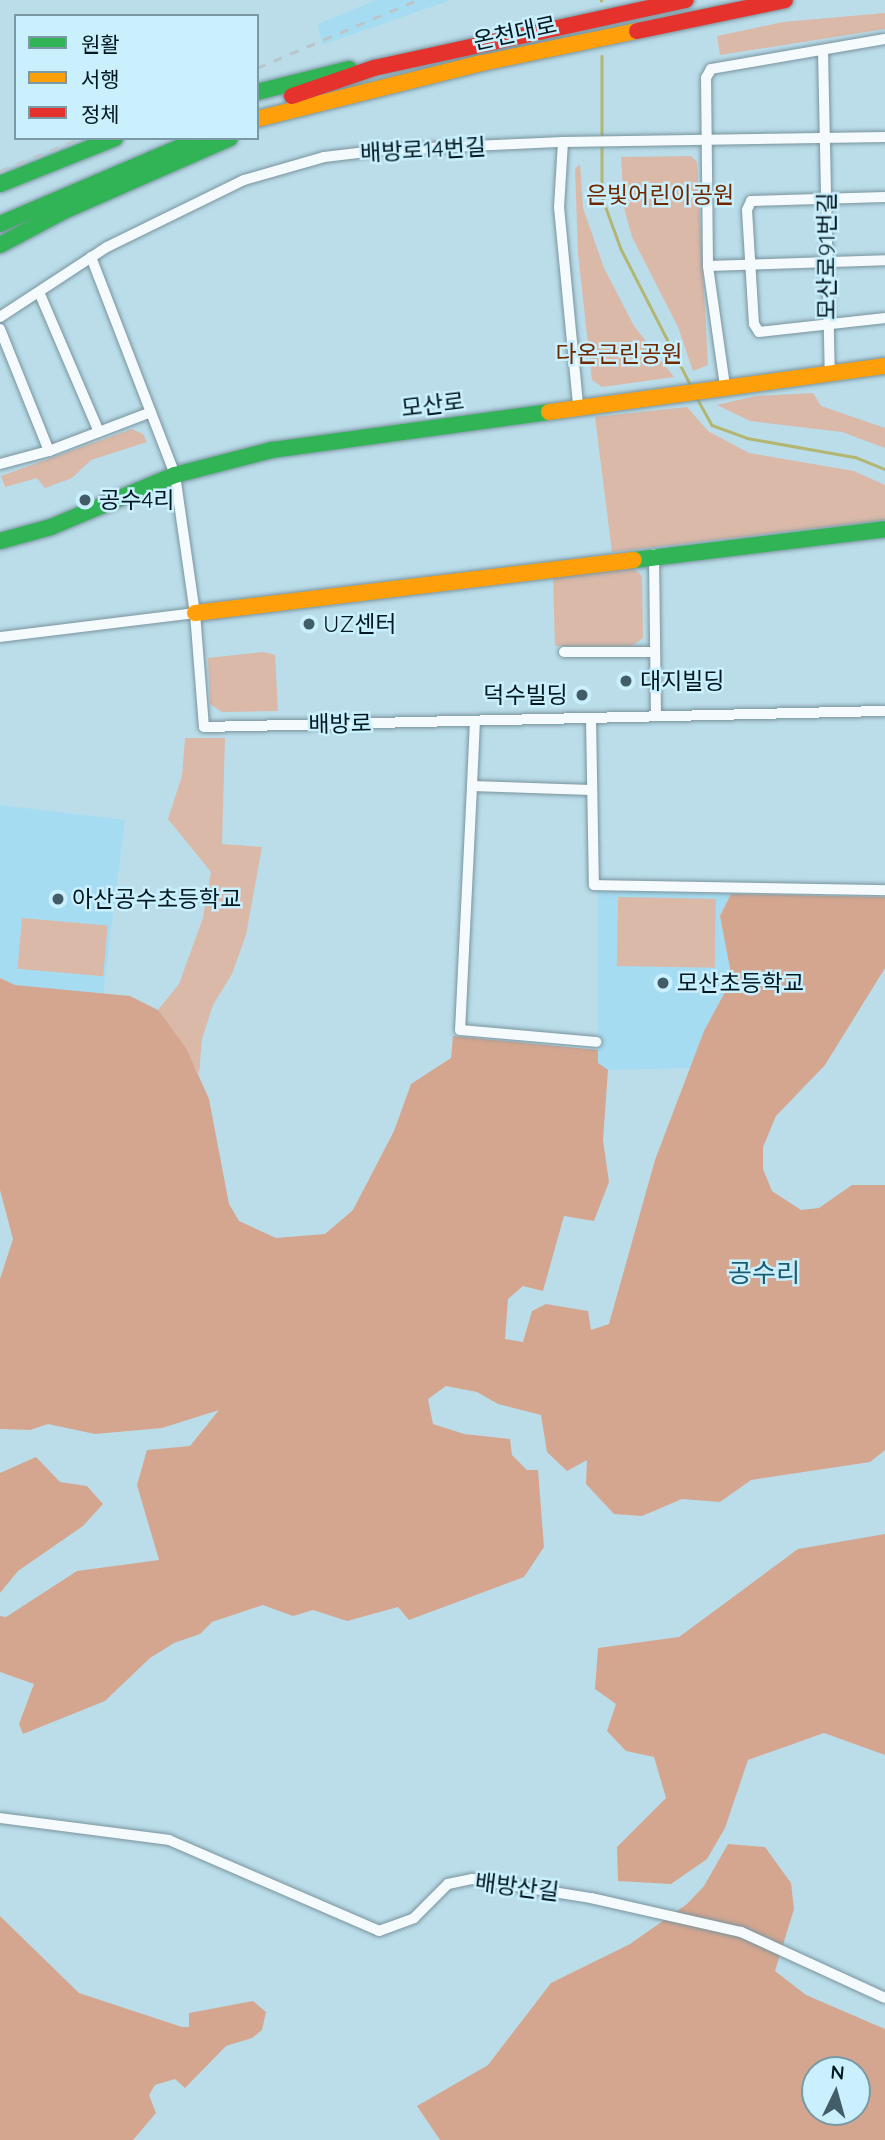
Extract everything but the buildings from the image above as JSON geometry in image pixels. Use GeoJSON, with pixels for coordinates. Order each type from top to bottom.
{"type":"FeatureCollection","features":[{"type":"Feature","properties":{"kind":"main road","name":"온천대로"},"geometry":{"type":"LineString","coordinates":[[374,68],[686,0]]}},
{"type":"Feature","properties":{"kind":"main road","name":"온천대로"},"geometry":{"type":"LineString","coordinates":[[260,116],[482,63],[785,0]]}},
{"type":"Feature","properties":{"kind":"main road"},"geometry":{"type":"LineString","coordinates":[[259,91],[340,69],[374,68]]}},
{"type":"Feature","properties":{"kind":"main road"},"geometry":{"type":"LineString","coordinates":[[260,116],[374,68]]}},
{"type":"Feature","properties":{"kind":"main road"},"geometry":{"type":"LineString","coordinates":[[0,184],[110,140]]}},
{"type":"Feature","properties":{"kind":"main road"},"geometry":{"type":"LineString","coordinates":[[0,210],[163,140]]}},
{"type":"Feature","properties":{"kind":"main road"},"geometry":{"type":"LineString","coordinates":[[0,223],[197,140]]}},
{"type":"Feature","properties":{"kind":"main road"},"geometry":{"type":"LineString","coordinates":[[0,245],[64,211],[225,140]]}},
{"type":"Feature","properties":{"kind":"main road","name":"모산로"},"geometry":{"type":"LineString","coordinates":[[0,541],[51,527],[175,475],[309,443],[885,366]]}},
{"type":"Feature","properties":{"kind":"main road"},"geometry":{"type":"LineString","coordinates":[[195,612],[654,554],[885,529]]}},
{"type":"Feature","properties":{"kind":"street"},"geometry":{"type":"LineString","coordinates":[[720,387],[708,266],[706,78],[711,69],[885,39]]}},
{"type":"Feature","properties":{"kind":"street","name":"모산로91번길"},"geometry":{"type":"LineString","coordinates":[[823,50],[830,374]]}},
{"type":"Feature","properties":{"kind":"street","name":"배방로14번길"},"geometry":{"type":"LineString","coordinates":[[0,317],[91,257],[244,180],[324,157],[564,142],[885,137]]}},
{"type":"Feature","properties":{"kind":"street"},"geometry":{"type":"LineString","coordinates":[[564,142],[560,220],[579,405]]}},
{"type":"Feature","properties":{"kind":"street"},"geometry":{"type":"LineString","coordinates":[[885,197],[751,201],[749,263],[754,324],[759,332],[885,318]]}},
{"type":"Feature","properties":{"kind":"street"},"geometry":{"type":"LineString","coordinates":[[0,637],[195,612],[175,475],[91,257]]}},
{"type":"Feature","properties":{"kind":"street"},"geometry":{"type":"LineString","coordinates":[[708,266],[885,260]]}},
{"type":"Feature","properties":{"kind":"street"},"geometry":{"type":"LineString","coordinates":[[39,292],[99,432]]}},
{"type":"Feature","properties":{"kind":"street"},"geometry":{"type":"LineString","coordinates":[[0,329],[49,451]]}},
{"type":"Feature","properties":{"kind":"street"},"geometry":{"type":"LineString","coordinates":[[0,464],[49,451],[150,412]]}},
{"type":"Feature","properties":{"kind":"street"},"geometry":{"type":"LineString","coordinates":[[654,554],[656,716]]}},
{"type":"Feature","properties":{"kind":"street","name":"배방로"},"geometry":{"type":"LineString","coordinates":[[195,612],[204,727],[885,711]]}},
{"type":"Feature","properties":{"kind":"street"},"geometry":{"type":"LineString","coordinates":[[564,652],[655,652]]}},
{"type":"Feature","properties":{"kind":"street"},"geometry":{"type":"LineString","coordinates":[[591,718],[593,885],[885,890]]}},
{"type":"Feature","properties":{"kind":"street"},"geometry":{"type":"LineString","coordinates":[[475,721],[460,1030],[596,1042]]}},
{"type":"Feature","properties":{"kind":"street"},"geometry":{"type":"LineString","coordinates":[[472,786],[591,790]]}},
{"type":"Feature","properties":{"kind":"street","name":"배방산길"},"geometry":{"type":"LineString","coordinates":[[0,1818],[169,1840],[379,1931],[414,1918],[448,1884],[472,1879],[591,1898],[741,1932],[885,1998]]}},
{"type":"Feature","properties":{"kind":"shaded area"},"geometry":{"type":"Polygon","coordinates":[[[376,0],[451,0],[322,45],[318,24],[376,0]]]}},
{"type":"Feature","properties":{"kind":"shaded area","name":"아산공수초등학교"},"geometry":{"type":"Polygon","coordinates":[[[0,805],[125,820],[103,996],[15,985],[0,978],[0,805]]]}},
{"type":"Feature","properties":{"kind":"shaded area","name":"모산초등학교"},"geometry":{"type":"Polygon","coordinates":[[[597,890],[731,894],[720,916],[732,979],[704,1031],[692,1068],[608,1070],[598,1063],[597,890]]]}},
{"type":"Feature","properties":{"kind":"shaded area"},"geometry":{"type":"Polygon","coordinates":[[[731,894],[885,897],[885,968],[825,1065],[776,1116],[763,1147],[763,1169],[772,1191],[801,1210],[819,1208],[852,1185],[885,1185],[885,1450],[870,1462],[751,1480],[720,1502],[682,1499],[642,1516],[614,1514],[586,1484],[587,1460],[567,1471],[547,1452],[541,1415],[498,1404],[477,1392],[446,1386],[428,1399],[433,1424],[464,1434],[510,1439],[512,1455],[527,1470],[538,1470],[544,1547],[524,1577],[409,1620],[398,1607],[347,1621],[313,1610],[293,1616],[263,1605],[212,1622],[200,1634],[174,1643],[150,1658],[105,1701],[23,1734],[19,1724],[34,1684],[0,1672],[0,1616],[6,1617],[77,1571],[159,1560],[137,1485],[147,1450],[190,1446],[219,1410],[162,1428],[95,1434],[48,1424],[30,1430],[0,1429],[0,1279],[13,1239],[0,1190],[0,978],[15,985],[130,996],[158,1010],[186,1048],[209,1099],[229,1204],[239,1221],[276,1238],[325,1234],[353,1210],[394,1131],[411,1084],[451,1058],[453,1036],[598,1050],[598,1063],[608,1070],[603,1140],[609,1182],[594,1221],[564,1216],[543,1291],[523,1286],[508,1299],[505,1339],[523,1342],[532,1311],[546,1304],[588,1311],[591,1330],[609,1324],[655,1160],[704,1031],[732,979],[720,916],[731,894]]]}},
{"type":"Feature","properties":{"kind":"shaded area"},"geometry":{"type":"Polygon","coordinates":[[[36,1457],[60,1482],[87,1486],[103,1504],[83,1526],[18,1571],[0,1593],[0,1473],[36,1457]]]}},
{"type":"Feature","properties":{"kind":"shaded area"},"geometry":{"type":"Polygon","coordinates":[[[885,1534],[885,1755],[824,1733],[748,1760],[725,1828],[707,1859],[671,1884],[618,1881],[617,1847],[666,1798],[654,1757],[626,1751],[607,1731],[616,1704],[595,1689],[598,1648],[679,1637],[798,1549],[885,1534]]]}},
{"type":"Feature","properties":{"kind":"shaded area"},"geometry":{"type":"Polygon","coordinates":[[[728,1844],[765,1847],[791,1883],[794,1909],[775,1971],[806,1995],[885,2029],[885,2140],[440,2140],[417,2106],[488,2065],[551,1983],[630,1944],[687,1904],[704,1886],[728,1844]]]}},
{"type":"Feature","properties":{"kind":"shaded area"},"geometry":{"type":"Polygon","coordinates":[[[0,1916],[79,1993],[182,2027],[189,2027],[189,2013],[253,2001],[266,2012],[262,2030],[252,2038],[226,2046],[185,2088],[175,2079],[155,2085],[149,2095],[156,2113],[133,2140],[0,2140],[0,1916]]]}},
{"type":"Feature","properties":{"kind":"green space"},"geometry":{"type":"Polygon","coordinates":[[[885,13],[885,29],[720,55],[717,36],[783,22],[885,13]]]}},
{"type":"Feature","properties":{"kind":"green space","name":"은빛어린이공원"},"geometry":{"type":"Polygon","coordinates":[[[691,156],[697,162],[708,365],[693,371],[678,327],[632,237],[624,208],[621,157],[691,156]]]}},
{"type":"Feature","properties":{"kind":"green space","name":"다온근린공원"},"geometry":{"type":"Polygon","coordinates":[[[580,164],[583,208],[604,268],[634,326],[674,377],[602,387],[592,380],[578,253],[575,169],[580,164]]]}},
{"type":"Feature","properties":{"kind":"green space"},"geometry":{"type":"Polygon","coordinates":[[[813,393],[821,406],[885,428],[885,448],[842,432],[750,421],[717,405],[756,396],[813,393]]]}},
{"type":"Feature","properties":{"kind":"green space"},"geometry":{"type":"Polygon","coordinates":[[[687,407],[708,431],[749,453],[854,471],[885,485],[885,520],[612,552],[595,417],[687,407]]]}},
{"type":"Feature","properties":{"kind":"green space"},"geometry":{"type":"Polygon","coordinates":[[[132,429],[143,434],[147,442],[91,460],[72,478],[45,488],[37,478],[5,487],[1,476],[132,429]]]}},
{"type":"Feature","properties":{"kind":"green space"},"geometry":{"type":"Polygon","coordinates":[[[633,568],[642,576],[643,638],[632,646],[555,646],[553,577],[633,568]]]}},
{"type":"Feature","properties":{"kind":"green space"},"geometry":{"type":"Polygon","coordinates":[[[264,652],[275,655],[278,711],[222,712],[210,704],[208,658],[264,652]]]}},
{"type":"Feature","properties":{"kind":"green space"},"geometry":{"type":"Polygon","coordinates":[[[185,738],[225,738],[222,844],[262,847],[246,935],[232,974],[213,1005],[202,1039],[199,1074],[158,1010],[179,984],[203,918],[211,872],[168,819],[182,776],[185,738]]]}},
{"type":"Feature","properties":{"kind":"green space"},"geometry":{"type":"Polygon","coordinates":[[[618,897],[716,899],[715,968],[617,966],[618,897]]]}},
{"type":"Feature","properties":{"kind":"green space"},"geometry":{"type":"Polygon","coordinates":[[[22,918],[108,925],[103,976],[18,969],[22,918]]]}},
{"type":"Feature","properties":{"kind":"waterway"},"geometry":{"type":"LineString","coordinates":[[602,56],[602,137]]}},
{"type":"Feature","properties":{"kind":"waterway"},"geometry":{"type":"LineString","coordinates":[[602,143],[602,197],[621,249],[691,386]]}},
{"type":"Feature","properties":{"kind":"waterway"},"geometry":{"type":"LineString","coordinates":[[697,398],[712,425],[747,438],[855,457],[885,469]]}},
{"type":"Feature","properties":{"kind":"railway"},"geometry":{"type":"LineString","coordinates":[[259,67],[417,0]]}},
{"type":"Feature","properties":{"kind":"railway"},"geometry":{"type":"LineString","coordinates":[[0,171],[77,140]]}},
{"type":"Feature","properties":{"kind":"traffic: fast"},"geometry":{"type":"LineString","coordinates":[[259,92],[349,69]]}},
{"type":"Feature","properties":{"kind":"traffic: fast"},"geometry":{"type":"LineString","coordinates":[[0,184],[110,140]]}},
{"type":"Feature","properties":{"kind":"traffic: fast"},"geometry":{"type":"LineString","coordinates":[[0,224],[197,140]]}},
{"type":"Feature","properties":{"kind":"traffic: fast"},"geometry":{"type":"LineString","coordinates":[[0,245],[64,211],[225,140]]}},
{"type":"Feature","properties":{"kind":"traffic: fast"},"geometry":{"type":"LineString","coordinates":[[0,541],[51,527],[175,475],[272,450],[549,412]]}},
{"type":"Feature","properties":{"kind":"traffic: fast"},"geometry":{"type":"LineString","coordinates":[[634,560],[885,529]]}},
{"type":"Feature","properties":{"kind":"traffic: slow"},"geometry":{"type":"LineString","coordinates":[[259,119],[482,63],[637,31]]}},
{"type":"Feature","properties":{"kind":"traffic: slow"},"geometry":{"type":"LineString","coordinates":[[549,412],[885,366]]}},
{"type":"Feature","properties":{"kind":"traffic: slow"},"geometry":{"type":"LineString","coordinates":[[195,613],[634,560]]}},
{"type":"Feature","properties":{"kind":"traffic: jam"},"geometry":{"type":"LineString","coordinates":[[292,96],[374,68],[686,0]]}},
{"type":"Feature","properties":{"kind":"traffic: jam"},"geometry":{"type":"LineString","coordinates":[[637,31],[785,0]]}},
{"type":"Feature","properties":{"kind":"place","name":"공수4리"},"geometry":{"type":"Point","coordinates":[85,500]}},
{"type":"Feature","properties":{"kind":"place","name":"UZ센터"},"geometry":{"type":"Point","coordinates":[309,624]}},
{"type":"Feature","properties":{"kind":"place","name":"대지빌딩"},"geometry":{"type":"Point","coordinates":[626,681]}},
{"type":"Feature","properties":{"kind":"place","name":"덕수빌딩"},"geometry":{"type":"Point","coordinates":[582,695]}},
{"type":"Feature","properties":{"kind":"place","name":"아산공수초등학교"},"geometry":{"type":"Point","coordinates":[58,899]}},
{"type":"Feature","properties":{"kind":"place","name":"모산초등학교"},"geometry":{"type":"Point","coordinates":[663,983]}},
{"type":"Feature","properties":{"kind":"district","name":"공수리"},"geometry":{"type":"Point","coordinates":[764,1273]}}]}
